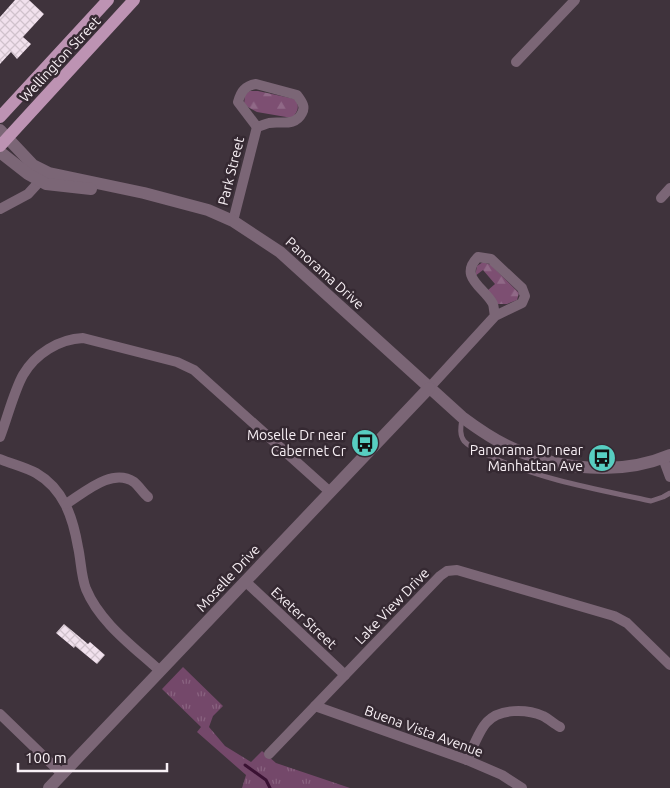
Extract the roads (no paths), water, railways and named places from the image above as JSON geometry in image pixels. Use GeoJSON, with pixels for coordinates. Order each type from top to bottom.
{"type":"FeatureCollection","features":[{"type":"Feature","properties":{"kind":"main road","name":"Wellington Street"},"geometry":{"type":"LineString","coordinates":[[0,117],[108,0]]}},
{"type":"Feature","properties":{"kind":"main road","name":"Wellington Street"},"geometry":{"type":"LineString","coordinates":[[2,138],[134,0]]}},
{"type":"Feature","properties":{"kind":"street"},"geometry":{"type":"LineString","coordinates":[[516,62],[574,0]]}},
{"type":"Feature","properties":{"kind":"street","name":"Park Street"},"geometry":{"type":"LineString","coordinates":[[256,84],[297,94],[304,110],[298,120],[270,123],[257,127],[238,102],[240,92],[248,85],[256,84]]}},
{"type":"Feature","properties":{"kind":"street","name":"Park Street"},"geometry":{"type":"LineString","coordinates":[[233,221],[257,127]]}},
{"type":"Feature","properties":{"kind":"street","name":"Panorama Drive"},"geometry":{"type":"LineString","coordinates":[[2,138],[33,165],[49,173],[144,193],[208,210],[233,221],[280,252],[462,418],[512,448],[561,464],[597,468],[632,465],[667,457]]}},
{"type":"Feature","properties":{"kind":"street","name":"Panorama Drive"},"geometry":{"type":"LineString","coordinates":[[0,152],[39,182],[52,186],[144,193]]}},
{"type":"Feature","properties":{"kind":"street"},"geometry":{"type":"LineString","coordinates":[[0,209],[28,194],[39,182]]}},
{"type":"Feature","properties":{"kind":"street"},"geometry":{"type":"LineString","coordinates":[[661,198],[670,188]]}},
{"type":"Feature","properties":{"kind":"street"},"geometry":{"type":"LineString","coordinates":[[429,388],[495,316],[522,303],[525,296],[522,288],[491,259],[478,257],[472,263],[470,269],[472,278],[493,305],[495,316]]}},
{"type":"Feature","properties":{"kind":"street"},"geometry":{"type":"LineString","coordinates":[[0,437],[22,376],[34,360],[54,346],[69,339],[83,338],[177,362],[194,370],[330,492]]}},
{"type":"Feature","properties":{"kind":"street","name":"Moselle Drive"},"geometry":{"type":"LineString","coordinates":[[49,788],[429,388]]}},
{"type":"Feature","properties":{"kind":"street"},"geometry":{"type":"LineString","coordinates":[[667,457],[670,476]]}},
{"type":"Feature","properties":{"kind":"street"},"geometry":{"type":"LineString","coordinates":[[0,459],[36,474],[55,490],[66,504],[74,524],[86,588],[97,610],[114,629],[160,671]]}},
{"type":"Feature","properties":{"kind":"street"},"geometry":{"type":"LineString","coordinates":[[66,504],[105,480],[120,478],[134,482],[148,497]]}},
{"type":"Feature","properties":{"kind":"street","name":"Lake View Drive"},"geometry":{"type":"LineString","coordinates":[[269,754],[440,576],[447,572],[457,570],[614,616],[627,623],[668,660]]}},
{"type":"Feature","properties":{"kind":"street","name":"Exeter Street"},"geometry":{"type":"LineString","coordinates":[[245,581],[345,675]]}},
{"type":"Feature","properties":{"kind":"street","name":"Buena Vista Avenue"},"geometry":{"type":"LineString","coordinates":[[315,706],[467,760],[502,775],[522,788]]}},
{"type":"Feature","properties":{"kind":"street"},"geometry":{"type":"LineString","coordinates":[[467,760],[487,722],[511,711],[542,716],[560,727]]}},
{"type":"Feature","properties":{"kind":"street"},"geometry":{"type":"LineString","coordinates":[[0,714],[62,774]]}},
{"type":"Feature","properties":{"kind":"lane"},"geometry":{"type":"LineString","coordinates":[[462,418],[460,426],[465,441],[481,452],[520,470],[554,481],[651,501],[670,493]]}},
{"type":"Feature","properties":{"kind":"waterway"},"geometry":{"type":"LineString","coordinates":[[245,765],[266,780],[270,788]]}},
{"type":"Feature","properties":{"kind":"place","name":"Moselle Dr near Cabernet Cr"},"geometry":{"type":"Point","coordinates":[365,443]}},
{"type":"Feature","properties":{"kind":"place","name":"Panorama Dr near Manhattan Ave"},"geometry":{"type":"Point","coordinates":[602,458]}}]}
